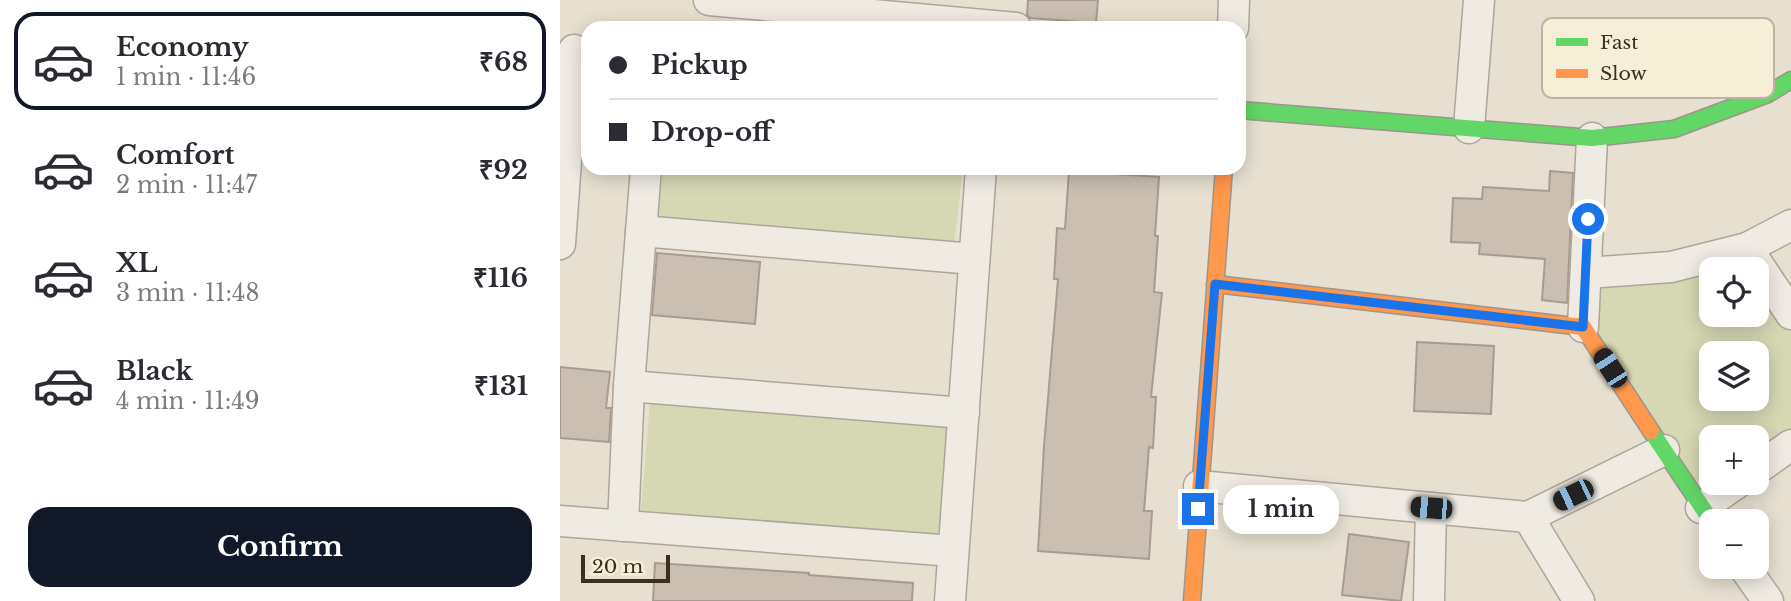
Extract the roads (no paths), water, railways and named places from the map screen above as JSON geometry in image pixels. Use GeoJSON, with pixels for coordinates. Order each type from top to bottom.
{"type":"FeatureCollection","features":[{"type":"Feature","properties":{"kind":"street"},"geometry":{"type":"LineString","coordinates":[[709,0],[939,21]]}},
{"type":"Feature","properties":{"kind":"street"},"geometry":{"type":"LineString","coordinates":[[1233,21],[1234,0]]}},
{"type":"Feature","properties":{"kind":"street"},"geometry":{"type":"LineString","coordinates":[[1469,128],[1479,0]]}},
{"type":"Feature","properties":{"kind":"street"},"geometry":{"type":"LineString","coordinates":[[560,244],[574,50]]}},
{"type":"Feature","properties":{"kind":"street"},"geometry":{"type":"LineString","coordinates":[[1774,90],[1791,80]]}},
{"type":"Feature","properties":{"kind":"street"},"geometry":{"type":"LineString","coordinates":[[1246,111],[1592,138],[1674,129],[1757,98]]}},
{"type":"Feature","properties":{"kind":"street"},"geometry":{"type":"LineString","coordinates":[[1592,138],[1583,327],[1702,509]]}},
{"type":"Feature","properties":{"kind":"street"},"geometry":{"type":"LineString","coordinates":[[624,526],[629,386],[645,175]]}},
{"type":"Feature","properties":{"kind":"street"},"geometry":{"type":"LineString","coordinates":[[950,601],[980,175]]}},
{"type":"Feature","properties":{"kind":"street"},"geometry":{"type":"LineString","coordinates":[[1192,601],[1223,175]]}},
{"type":"Feature","properties":{"kind":"street"},"geometry":{"type":"LineString","coordinates":[[1586,274],[1671,267],[1747,248],[1791,225]]}},
{"type":"Feature","properties":{"kind":"street"},"geometry":{"type":"LineString","coordinates":[[641,231],[974,259]]}},
{"type":"Feature","properties":{"kind":"street"},"geometry":{"type":"LineString","coordinates":[[1747,248],[1791,313]]}},
{"type":"Feature","properties":{"kind":"street"},"geometry":{"type":"LineString","coordinates":[[1215,284],[1583,327]]}},
{"type":"Feature","properties":{"kind":"street"},"geometry":{"type":"LineString","coordinates":[[629,386],[964,413]]}},
{"type":"Feature","properties":{"kind":"street"},"geometry":{"type":"LineString","coordinates":[[1769,461],[1791,445]]}},
{"type":"Feature","properties":{"kind":"street"},"geometry":{"type":"LineString","coordinates":[[1199,486],[1528,517],[1664,450]]}},
{"type":"Feature","properties":{"kind":"street"},"geometry":{"type":"LineString","coordinates":[[1712,509],[1725,495]]}},
{"type":"Feature","properties":{"kind":"street"},"geometry":{"type":"LineString","coordinates":[[1429,601],[1431,508]]}},
{"type":"Feature","properties":{"kind":"street"},"geometry":{"type":"LineString","coordinates":[[1528,517],[1578,601]]}},
{"type":"Feature","properties":{"kind":"street"},"geometry":{"type":"LineString","coordinates":[[560,521],[953,551]]}},
{"type":"Feature","properties":{"kind":"street"},"geometry":{"type":"LineString","coordinates":[[1752,579],[1768,601]]}},
{"type":"Feature","properties":{"kind":"street"},"geometry":{"type":"LineString","coordinates":[[1779,601],[1791,593]]}}]}
